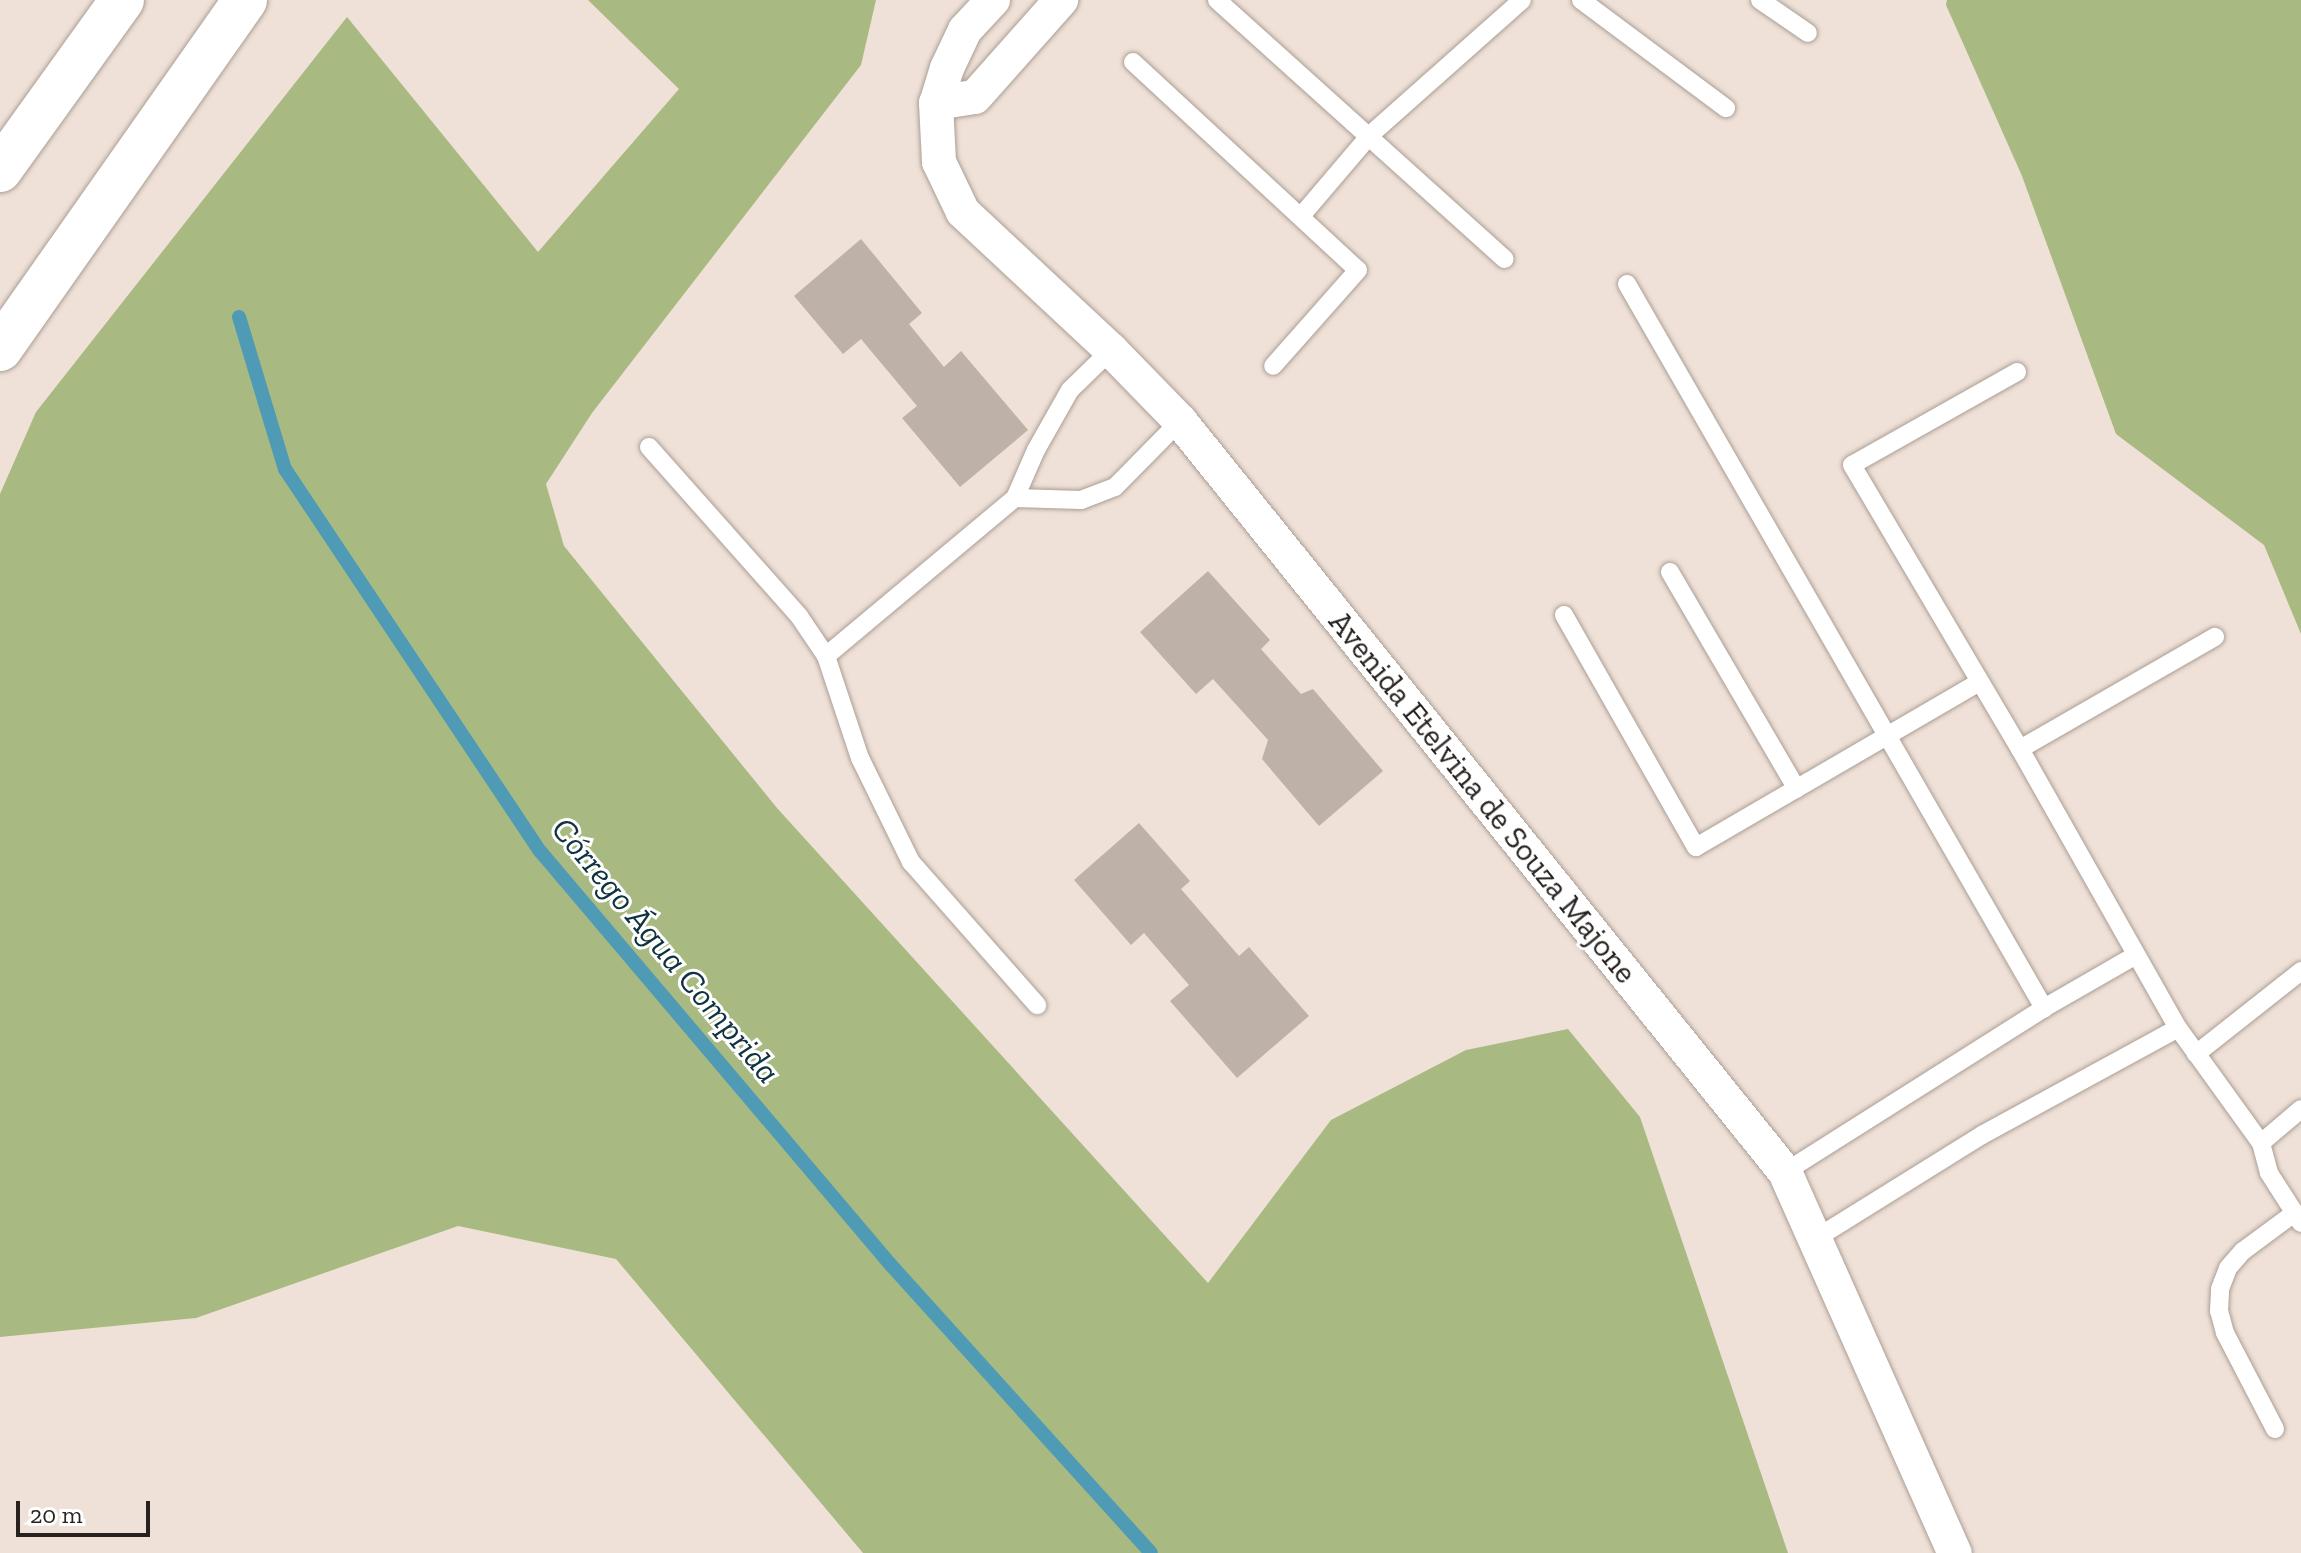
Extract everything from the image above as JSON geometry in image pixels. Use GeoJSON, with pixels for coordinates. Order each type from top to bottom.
{"type":"FeatureCollection","features":[{"type":"Feature","properties":{"kind":"main road"},"geometry":{"type":"LineString","coordinates":[[0,170],[122,0]]}},
{"type":"Feature","properties":{"kind":"main road"},"geometry":{"type":"LineString","coordinates":[[0,349],[245,0]]}},
{"type":"Feature","properties":{"kind":"street"},"geometry":{"type":"LineString","coordinates":[[993,0],[965,30],[947,68],[936,103],[975,97],[1061,0]]}},
{"type":"Feature","properties":{"kind":"street","name":"Avenida Etelvina de Souza Majone"},"geometry":{"type":"LineString","coordinates":[[936,103],[939,162],[963,212],[1111,350],[1180,421],[1785,1172],[1955,1553]]}},
{"type":"Feature","properties":{"kind":"lane"},"geometry":{"type":"LineString","coordinates":[[1217,0],[1505,259]]}},
{"type":"Feature","properties":{"kind":"lane"},"geometry":{"type":"LineString","coordinates":[[1302,215],[1370,135],[1522,0]]}},
{"type":"Feature","properties":{"kind":"lane"},"geometry":{"type":"LineString","coordinates":[[1581,0],[1726,108]]}},
{"type":"Feature","properties":{"kind":"lane"},"geometry":{"type":"LineString","coordinates":[[1760,0],[1808,33]]}},
{"type":"Feature","properties":{"kind":"lane"},"geometry":{"type":"LineString","coordinates":[[1133,62],[1358,270],[1273,366]]}},
{"type":"Feature","properties":{"kind":"lane"},"geometry":{"type":"LineString","coordinates":[[1627,284],[2044,1008]]}},
{"type":"Feature","properties":{"kind":"lane"},"geometry":{"type":"LineString","coordinates":[[826,656],[1015,498],[1036,450],[1070,390],[1111,350]]}},
{"type":"Feature","properties":{"kind":"lane"},"geometry":{"type":"LineString","coordinates":[[2017,372],[1852,465],[2020,749],[2178,1028],[2261,1143],[2269,1173],[2297,1219],[2243,1251],[2228,1268],[2220,1289],[2219,1311],[2225,1333],[2275,1429]]}},
{"type":"Feature","properties":{"kind":"lane"},"geometry":{"type":"LineString","coordinates":[[1015,498],[1081,500],[1115,487],[1180,421]]}},
{"type":"Feature","properties":{"kind":"lane"},"geometry":{"type":"LineString","coordinates":[[649,447],[799,616],[826,656],[860,758],[911,862],[1037,1005]]}},
{"type":"Feature","properties":{"kind":"lane"},"geometry":{"type":"LineString","coordinates":[[1670,572],[1797,789]]}},
{"type":"Feature","properties":{"kind":"lane"},"geometry":{"type":"LineString","coordinates":[[1564,615],[1696,847],[1980,682]]}},
{"type":"Feature","properties":{"kind":"lane"},"geometry":{"type":"LineString","coordinates":[[2020,749],[2215,637]]}},
{"type":"Feature","properties":{"kind":"lane"},"geometry":{"type":"LineString","coordinates":[[1785,1172],[2044,1008],[2136,955]]}},
{"type":"Feature","properties":{"kind":"lane"},"geometry":{"type":"LineString","coordinates":[[2196,1054],[2301,971]]}},
{"type":"Feature","properties":{"kind":"lane"},"geometry":{"type":"LineString","coordinates":[[1815,1239],[1982,1135],[2178,1028]]}},
{"type":"Feature","properties":{"kind":"lane"},"geometry":{"type":"LineString","coordinates":[[2261,1143],[2301,1109]]}},
{"type":"Feature","properties":{"kind":"green space"},"geometry":{"type":"Polygon","coordinates":[[[588,0],[876,0],[861,65],[592,413],[546,484],[564,546],[777,808],[1208,1283],[1331,1120],[1466,1050],[1568,1029],[1640,1117],[1788,1553],[863,1553],[616,1259],[458,1226],[196,1318],[0,1337],[0,494],[36,412],[347,17],[538,252],[679,89],[588,0]]]}},
{"type":"Feature","properties":{"kind":"green space"},"geometry":{"type":"Polygon","coordinates":[[[1947,0],[2301,0],[2301,634],[2264,545],[2116,434],[2022,176],[1946,5],[1947,0]]]}},
{"type":"Feature","properties":{"kind":"building"},"geometry":{"type":"Polygon","coordinates":[[[861,239],[922,313],[909,324],[944,367],[961,351],[1028,430],[960,487],[902,418],[917,406],[861,339],[843,354],[794,296],[861,239]]]}},
{"type":"Feature","properties":{"kind":"building"},"geometry":{"type":"Polygon","coordinates":[[[1208,571],[1270,640],[1261,649],[1301,694],[1313,689],[1383,771],[1319,826],[1262,759],[1268,740],[1213,679],[1196,694],[1140,632],[1208,571]]]}},
{"type":"Feature","properties":{"kind":"building"},"geometry":{"type":"Polygon","coordinates":[[[1139,823],[1190,881],[1181,889],[1239,956],[1249,947],[1309,1016],[1237,1078],[1170,1001],[1189,985],[1144,933],[1131,945],[1074,880],[1139,823]]]}},
{"type":"Feature","properties":{"kind":"waterway","name":"Córrego Água Comprida"},"geometry":{"type":"LineString","coordinates":[[239,317],[285,469],[540,851],[890,1264],[1151,1553]]}}]}
